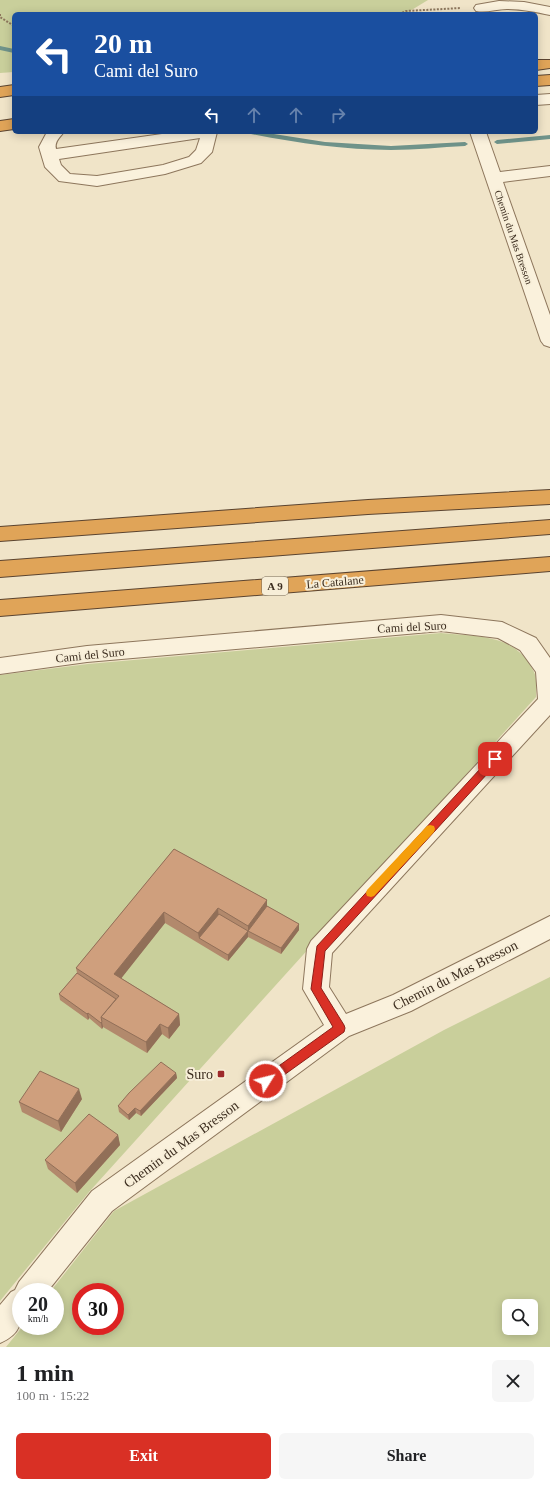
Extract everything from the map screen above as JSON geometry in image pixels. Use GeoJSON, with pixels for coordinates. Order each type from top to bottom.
{"type":"FeatureCollection","features":[{"type":"Feature","properties":{"kind":"highway"},"geometry":{"type":"LineString","coordinates":[[538,65],[550,64]]}},
{"type":"Feature","properties":{"kind":"highway"},"geometry":{"type":"LineString","coordinates":[[538,81],[550,80]]}},
{"type":"Feature","properties":{"kind":"highway"},"geometry":{"type":"LineString","coordinates":[[0,92],[12,90]]}},
{"type":"Feature","properties":{"kind":"highway"},"geometry":{"type":"LineString","coordinates":[[0,126],[12,124]]}},
{"type":"Feature","properties":{"kind":"highway"},"geometry":{"type":"LineString","coordinates":[[0,534],[368,507],[550,496]]}},
{"type":"Feature","properties":{"kind":"highway"},"geometry":{"type":"LineString","coordinates":[[0,569],[550,527]]}},
{"type":"Feature","properties":{"kind":"highway","name":"La Catalane"},"geometry":{"type":"LineString","coordinates":[[0,608],[550,564]]}},
{"type":"Feature","properties":{"kind":"street"},"geometry":{"type":"LineString","coordinates":[[481,8],[496,4],[523,5],[550,11]]}},
{"type":"Feature","properties":{"kind":"street"},"geometry":{"type":"LineString","coordinates":[[538,100],[550,99]]}},
{"type":"Feature","properties":{"kind":"street"},"geometry":{"type":"LineString","coordinates":[[54,134],[51,137],[47,147],[53,167],[65,178],[97,181],[164,169],[195,160],[204,152],[208,134]]}},
{"type":"Feature","properties":{"kind":"street"},"geometry":{"type":"LineString","coordinates":[[50,155],[195,134]]}},
{"type":"Feature","properties":{"kind":"street","name":"Chemin du Mas Bresson"},"geometry":{"type":"LineString","coordinates":[[479,134],[550,342]]}},
{"type":"Feature","properties":{"kind":"street"},"geometry":{"type":"LineString","coordinates":[[494,178],[550,171]]}},
{"type":"Feature","properties":{"kind":"street","name":"Cami del Suro"},"geometry":{"type":"LineString","coordinates":[[0,666],[87,654],[441,623],[502,630],[528,644],[547,671],[549,700],[320,949],[316,989],[340,1028]]}},
{"type":"Feature","properties":{"kind":"street","name":"Chemin du Mas Bresson"},"geometry":{"type":"LineString","coordinates":[[36,1283],[102,1201],[340,1028],[402,1003],[550,927]]}},
{"type":"Feature","properties":{"kind":"street"},"geometry":{"type":"LineString","coordinates":[[0,1328],[12,1313]]}},
{"type":"Feature","properties":{"kind":"path"},"geometry":{"type":"LineString","coordinates":[[404,12],[481,8]]}},
{"type":"Feature","properties":{"kind":"path"},"geometry":{"type":"LineString","coordinates":[[0,14],[0,16],[12,25]]}},
{"type":"Feature","properties":{"kind":"green space"},"geometry":{"type":"Polygon","coordinates":[[[0,0],[428,0],[408,12],[12,12],[12,72],[0,73],[0,0]]]}},
{"type":"Feature","properties":{"kind":"green space"},"geometry":{"type":"Polygon","coordinates":[[[441,633],[494,639],[517,650],[526,659],[535,674],[536,697],[89,1192],[15,1283],[12,1283],[12,1286],[0,1301],[0,675],[88,664],[441,633]]]}},
{"type":"Feature","properties":{"kind":"green space"},"geometry":{"type":"Polygon","coordinates":[[[550,977],[550,1347],[6,1347],[16,1335],[64,1335],[64,1283],[57,1283],[114,1211],[444,1030],[550,977]]]}},
{"type":"Feature","properties":{"kind":"building"},"geometry":{"type":"Polygon","coordinates":[[[174,849],[267,900],[248,926],[218,908],[198,933],[164,912],[114,974],[179,1014],[168,1028],[160,1024],[146,1042],[101,1017],[119,996],[76,968],[174,849]]]}},
{"type":"Feature","properties":{"kind":"building"},"geometry":{"type":"Polygon","coordinates":[[[267,906],[299,924],[281,948],[248,931],[267,906]]]}},
{"type":"Feature","properties":{"kind":"building"},"geometry":{"type":"Polygon","coordinates":[[[219,914],[248,931],[228,955],[199,938],[219,914]]]}},
{"type":"Feature","properties":{"kind":"building"},"geometry":{"type":"Polygon","coordinates":[[[77,973],[116,999],[101,1017],[101,1023],[59,994],[77,973]]]}},
{"type":"Feature","properties":{"kind":"building"},"geometry":{"type":"Polygon","coordinates":[[[161,1062],[176,1073],[140,1111],[135,1108],[128,1115],[118,1106],[129,1093],[161,1062]]]}},
{"type":"Feature","properties":{"kind":"building"},"geometry":{"type":"Polygon","coordinates":[[[40,1071],[79,1089],[58,1121],[19,1102],[40,1071]]]}},
{"type":"Feature","properties":{"kind":"building"},"geometry":{"type":"Polygon","coordinates":[[[89,1114],[118,1135],[75,1183],[45,1160],[89,1114]]]}},
{"type":"Feature","properties":{"kind":"waterway"},"geometry":{"type":"LineString","coordinates":[[0,48],[12,51]]}},
{"type":"Feature","properties":{"kind":"waterway"},"geometry":{"type":"LineString","coordinates":[[261,134],[325,144],[391,148],[465,144]]}},
{"type":"Feature","properties":{"kind":"waterway"},"geometry":{"type":"LineString","coordinates":[[497,142],[550,137]]}},
{"type":"Feature","properties":{"kind":"slow traffic"},"geometry":{"type":"LineString","coordinates":[[371,893],[430,829]]}},
{"type":"Feature","properties":{"kind":"place","name":"Suro"},"geometry":{"type":"Point","coordinates":[221,1074]}},
{"type":"Feature","properties":{"kind":"route"},"geometry":{"type":"LineString","coordinates":[[266,1081],[340,1028],[316,989],[320,949],[495,759]]}}]}
